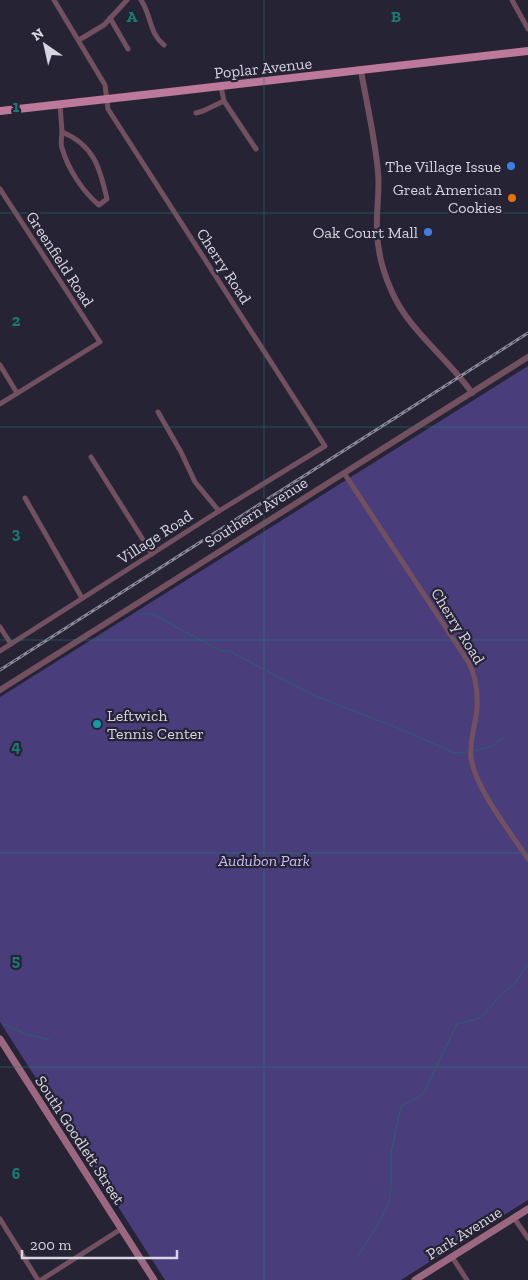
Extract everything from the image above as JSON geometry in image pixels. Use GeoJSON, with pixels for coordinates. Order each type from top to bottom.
{"type":"FeatureCollection","features":[{"type":"Feature","properties":{"kind":"main road","name":"Poplar Avenue"},"geometry":{"type":"LineString","coordinates":[[0,110],[221,87],[528,51]]}},
{"type":"Feature","properties":{"kind":"main road","name":"South Goodlett Street"},"geometry":{"type":"LineString","coordinates":[[0,1039],[154,1280]]}},
{"type":"Feature","properties":{"kind":"main road","name":"Park Avenue"},"geometry":{"type":"LineString","coordinates":[[415,1280],[528,1209]]}},
{"type":"Feature","properties":{"kind":"street","name":"Cherry Road"},"geometry":{"type":"LineString","coordinates":[[54,0],[105,85],[108,108],[325,446]]}},
{"type":"Feature","properties":{"kind":"street"},"geometry":{"type":"LineString","coordinates":[[79,40],[104,24],[127,0]]}},
{"type":"Feature","properties":{"kind":"street"},"geometry":{"type":"LineString","coordinates":[[141,0],[148,11],[156,39],[164,46]]}},
{"type":"Feature","properties":{"kind":"street"},"geometry":{"type":"LineString","coordinates":[[512,0],[528,29]]}},
{"type":"Feature","properties":{"kind":"street"},"geometry":{"type":"LineString","coordinates":[[110,18],[128,49]]}},
{"type":"Feature","properties":{"kind":"street"},"geometry":{"type":"LineString","coordinates":[[361,71],[376,146],[378,180],[377,231],[382,264],[392,293],[402,311],[461,376],[472,393]]}},
{"type":"Feature","properties":{"kind":"street"},"geometry":{"type":"LineString","coordinates":[[221,87],[224,101],[256,150]]}},
{"type":"Feature","properties":{"kind":"street"},"geometry":{"type":"LineString","coordinates":[[196,113],[203,112],[224,101]]}},
{"type":"Feature","properties":{"kind":"street"},"geometry":{"type":"LineString","coordinates":[[60,104],[61,146],[73,172],[88,197],[99,205],[107,199],[101,176],[89,150],[76,138],[62,132]]}},
{"type":"Feature","properties":{"kind":"street","name":"Greenfield Road"},"geometry":{"type":"LineString","coordinates":[[0,189],[100,342],[17,393]]}},
{"type":"Feature","properties":{"kind":"street","name":"Southern Avenue"},"geometry":{"type":"LineString","coordinates":[[0,690],[528,357]]}},
{"type":"Feature","properties":{"kind":"street"},"geometry":{"type":"LineString","coordinates":[[0,365],[17,393],[0,404]]}},
{"type":"Feature","properties":{"kind":"street"},"geometry":{"type":"LineString","coordinates":[[158,412],[181,452],[195,482],[219,511]]}},
{"type":"Feature","properties":{"kind":"street","name":"Village Road"},"geometry":{"type":"LineString","coordinates":[[0,651],[219,511],[325,446]]}},
{"type":"Feature","properties":{"kind":"street"},"geometry":{"type":"LineString","coordinates":[[91,457],[152,554]]}},
{"type":"Feature","properties":{"kind":"street","name":"Cherry Road"},"geometry":{"type":"LineString","coordinates":[[344,473],[470,662],[476,677],[477,707],[471,756],[474,770],[487,797],[528,859]]}},
{"type":"Feature","properties":{"kind":"street"},"geometry":{"type":"LineString","coordinates":[[25,498],[82,598]]}},
{"type":"Feature","properties":{"kind":"street"},"geometry":{"type":"LineString","coordinates":[[0,627],[11,644]]}},
{"type":"Feature","properties":{"kind":"street"},"geometry":{"type":"LineString","coordinates":[[514,1218],[528,1238]]}},
{"type":"Feature","properties":{"kind":"street"},"geometry":{"type":"LineString","coordinates":[[0,1219],[39,1280],[121,1229]]}},
{"type":"Feature","properties":{"kind":"street"},"geometry":{"type":"LineString","coordinates":[[452,1257],[467,1280]]}},
{"type":"Feature","properties":{"kind":"green space","name":"Audubon Park"},"geometry":{"type":"Polygon","coordinates":[[[528,366],[528,1200],[401,1280],[165,1280],[0,1022],[0,697],[528,366]]]}},
{"type":"Feature","properties":{"kind":"waterway"},"geometry":{"type":"LineString","coordinates":[[140,614],[152,614],[221,651],[229,651],[313,695],[408,732],[454,753],[467,752]]}},
{"type":"Feature","properties":{"kind":"waterway"},"geometry":{"type":"LineString","coordinates":[[475,751],[492,746],[503,737]]}},
{"type":"Feature","properties":{"kind":"waterway"},"geometry":{"type":"LineString","coordinates":[[358,1256],[380,1221],[389,1202],[391,1153],[401,1106],[423,1094],[457,1024],[478,1019],[483,1015],[514,984],[528,964]]}},
{"type":"Feature","properties":{"kind":"waterway"},"geometry":{"type":"LineString","coordinates":[[4,1024],[26,1034],[50,1040]]}},
{"type":"Feature","properties":{"kind":"railway"},"geometry":{"type":"LineString","coordinates":[[0,670],[528,333]]}},
{"type":"Feature","properties":{"kind":"place","name":"The Village Issue"},"geometry":{"type":"Point","coordinates":[511,166]}},
{"type":"Feature","properties":{"kind":"place","name":"Great American Cookies"},"geometry":{"type":"Point","coordinates":[512,198]}},
{"type":"Feature","properties":{"kind":"place","name":"Oak Court Mall"},"geometry":{"type":"Point","coordinates":[428,232]}},
{"type":"Feature","properties":{"kind":"place","name":"Leftwich Tennis Center"},"geometry":{"type":"Point","coordinates":[97,724]}}]}
